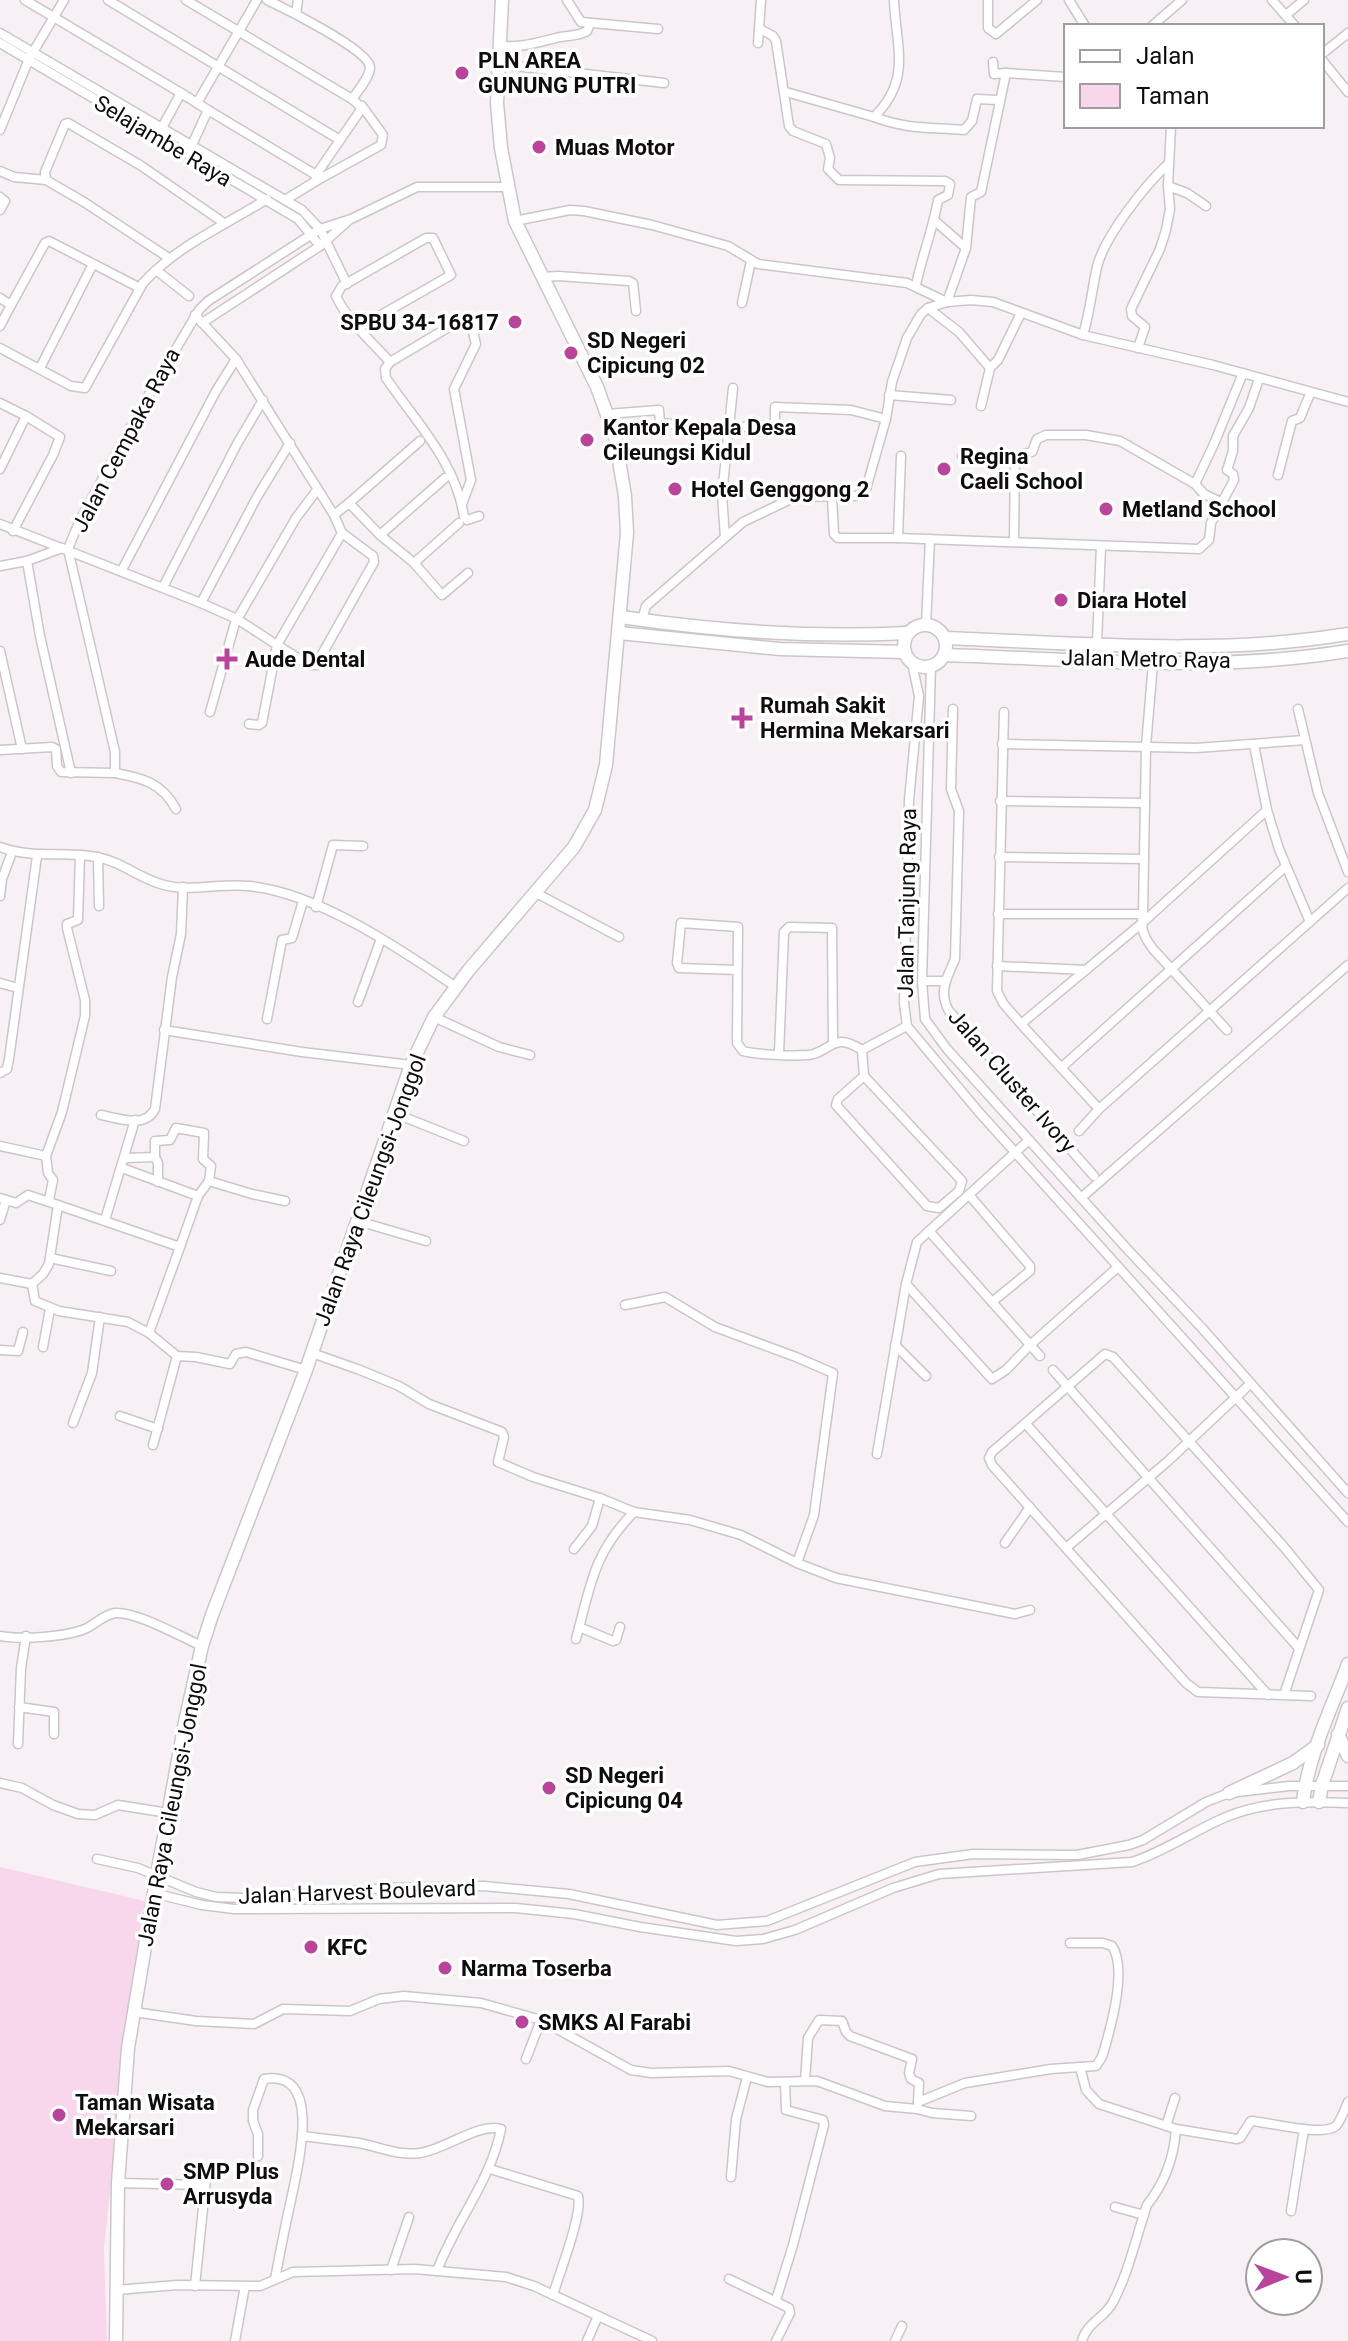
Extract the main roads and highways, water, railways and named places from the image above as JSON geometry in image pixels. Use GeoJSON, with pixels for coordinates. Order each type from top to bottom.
{"type":"FeatureCollection","features":[{"type":"Feature","properties":{"kind":"main road","name":"Jalan Raya Cileungsi-Jonggol"},"geometry":{"type":"LineString","coordinates":[[116,2341],[118,2183],[128,2048],[153,1893],[202,1646],[306,1370],[411,1065],[434,1017],[456,987],[574,847],[595,810],[606,765],[627,533],[625,496],[615,437],[597,387],[515,221],[507,187],[497,103],[502,0]]}},
{"type":"Feature","properties":{"kind":"main road"},"geometry":{"type":"LineString","coordinates":[[619,633],[908,658],[931,666],[944,655],[945,638],[940,631],[926,625],[919,625],[907,633],[870,635],[741,632],[621,617]]}},
{"type":"Feature","properties":{"kind":"main road"},"geometry":{"type":"LineString","coordinates":[[907,633],[904,643],[908,658]]}},
{"type":"Feature","properties":{"kind":"main road","name":"Jalan Metro Raya"},"geometry":{"type":"LineString","coordinates":[[945,638],[1198,647],[1315,640],[1348,634]]}},
{"type":"Feature","properties":{"kind":"main road","name":"Jalan Metro Raya"},"geometry":{"type":"LineString","coordinates":[[944,655],[1153,663],[1244,661],[1348,651]]}},
{"type":"Feature","properties":{"kind":"main road"},"geometry":{"type":"LineString","coordinates":[[1303,1802],[1318,1745],[1348,1664]]}},
{"type":"Feature","properties":{"kind":"main road"},"geometry":{"type":"LineString","coordinates":[[1319,1802],[1348,1708]]}},
{"type":"Feature","properties":{"kind":"main road"},"geometry":{"type":"LineString","coordinates":[[1338,1734],[1348,1756]]}},
{"type":"Feature","properties":{"kind":"main road"},"geometry":{"type":"LineString","coordinates":[[1229,1793],[1293,1763],[1318,1745]]}},
{"type":"Feature","properties":{"kind":"place","name":"PLN AREA GUNUNG PUTRI"},"geometry":{"type":"Point","coordinates":[462,73]}},
{"type":"Feature","properties":{"kind":"place","name":"Muas Motor"},"geometry":{"type":"Point","coordinates":[539,147]}},
{"type":"Feature","properties":{"kind":"place","name":"SPBU 34-16817"},"geometry":{"type":"Point","coordinates":[515,322]}},
{"type":"Feature","properties":{"kind":"place","name":"SD Negeri Cipicung 02"},"geometry":{"type":"Point","coordinates":[571,353]}},
{"type":"Feature","properties":{"kind":"place","name":"Kantor Kepala Desa Cileungsi Kidul"},"geometry":{"type":"Point","coordinates":[587,440]}},
{"type":"Feature","properties":{"kind":"place","name":"Regina Caeli School"},"geometry":{"type":"Point","coordinates":[944,469]}},
{"type":"Feature","properties":{"kind":"place","name":"Hotel Genggong 2"},"geometry":{"type":"Point","coordinates":[675,489]}},
{"type":"Feature","properties":{"kind":"place","name":"Metland School"},"geometry":{"type":"Point","coordinates":[1106,509]}},
{"type":"Feature","properties":{"kind":"place","name":"Diara Hotel"},"geometry":{"type":"Point","coordinates":[1061,600]}},
{"type":"Feature","properties":{"kind":"place","name":"Aude Dental"},"geometry":{"type":"Point","coordinates":[227,659]}},
{"type":"Feature","properties":{"kind":"place","name":"Rumah Sakit Hermina Mekarsari"},"geometry":{"type":"Point","coordinates":[742,718]}},
{"type":"Feature","properties":{"kind":"place","name":"SD Negeri Cipicung 04"},"geometry":{"type":"Point","coordinates":[549,1788]}},
{"type":"Feature","properties":{"kind":"place","name":"KFC"},"geometry":{"type":"Point","coordinates":[311,1947]}},
{"type":"Feature","properties":{"kind":"place","name":"Narma Toserba"},"geometry":{"type":"Point","coordinates":[445,1968]}},
{"type":"Feature","properties":{"kind":"place","name":"SMKS Al Farabi"},"geometry":{"type":"Point","coordinates":[522,2022]}},
{"type":"Feature","properties":{"kind":"place","name":"Taman Wisata Mekarsari"},"geometry":{"type":"Point","coordinates":[59,2115]}},
{"type":"Feature","properties":{"kind":"place","name":"SMP Plus Arrusyda"},"geometry":{"type":"Point","coordinates":[167,2184]}}]}
